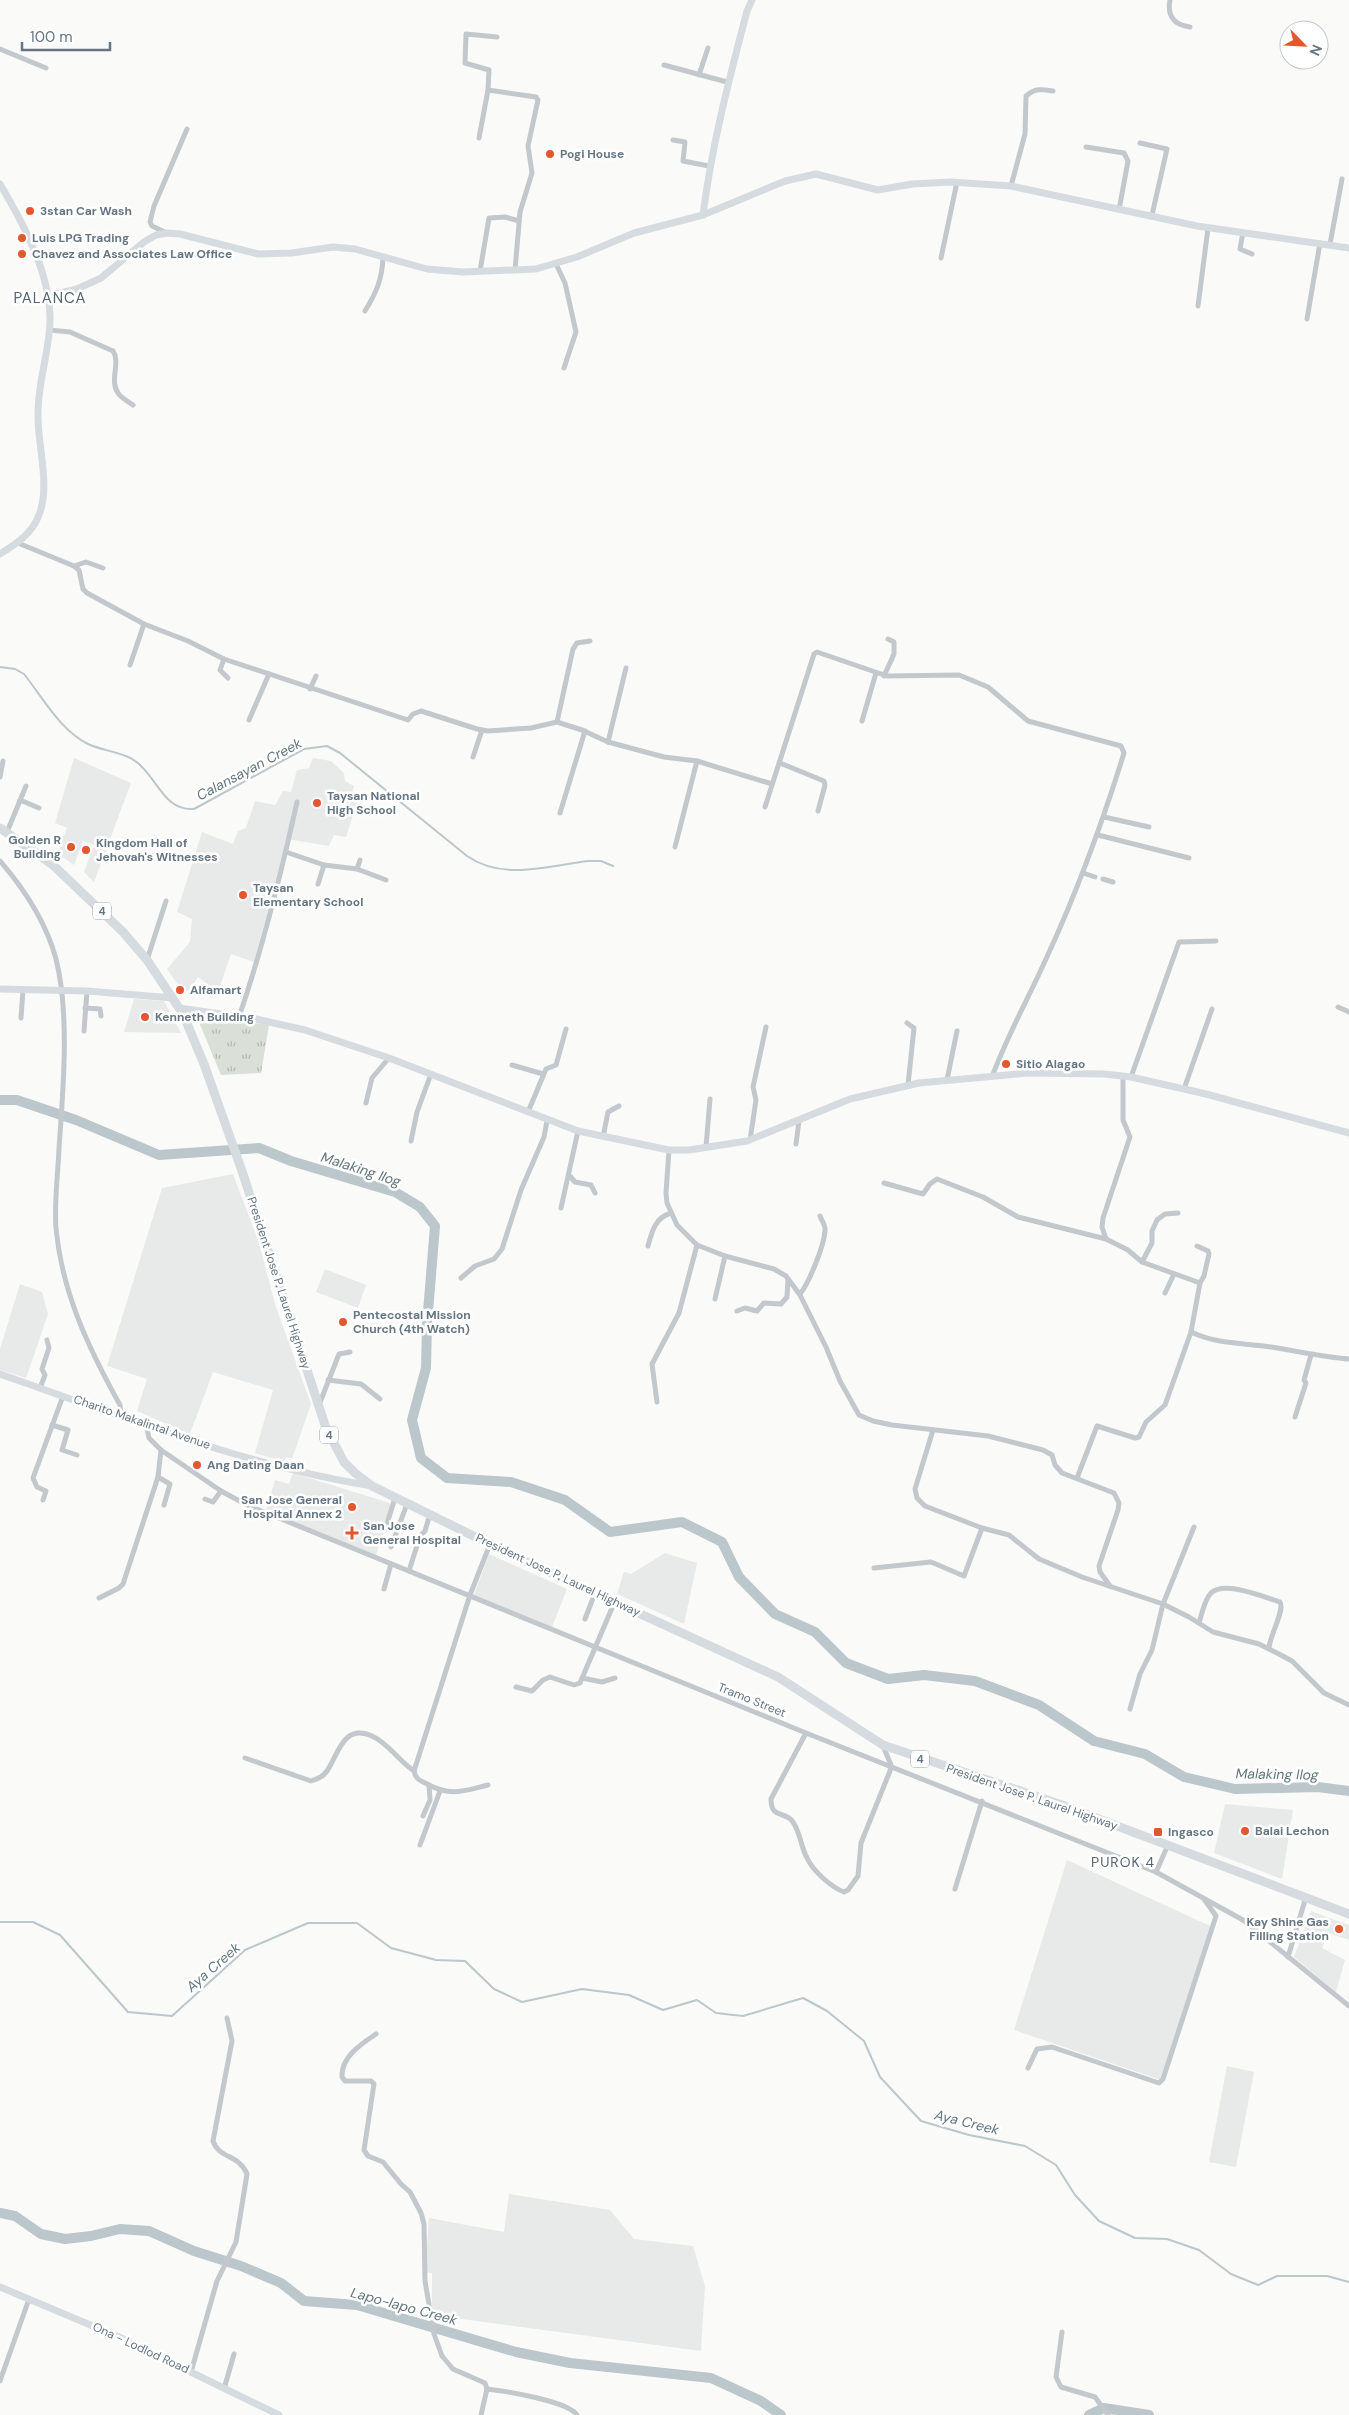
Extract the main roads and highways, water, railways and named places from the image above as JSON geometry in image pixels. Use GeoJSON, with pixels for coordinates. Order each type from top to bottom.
{"type":"FeatureCollection","features":[{"type":"Feature","properties":{"kind":"highway","name":"President Jose P. Laurel Highway"},"geometry":{"type":"LineString","coordinates":[[3,830],[53,865],[123,932],[147,960],[179,1008],[204,1064],[242,1171],[332,1441],[344,1462],[355,1473],[372,1486],[407,1504],[788,1683],[883,1745],[1062,1805],[1349,1914]]}},
{"type":"Feature","properties":{"kind":"waterway","name":"Calansayan Creek"},"geometry":{"type":"LineString","coordinates":[[0,667],[15,669],[24,674],[60,722],[78,738],[95,747],[136,761],[164,795],[176,806],[194,809],[304,749],[327,746],[340,753],[467,856],[481,864],[510,870],[526,870],[588,861],[601,861],[613,866]]}},
{"type":"Feature","properties":{"kind":"waterway","name":"Malaking Ilog"},"geometry":{"type":"LineString","coordinates":[[0,1100],[17,1100],[76,1120],[159,1155],[259,1148],[291,1161],[395,1192],[420,1207],[435,1226],[427,1324],[426,1368],[412,1420],[421,1458],[447,1478],[511,1482],[565,1500],[610,1532],[682,1522],[722,1542],[739,1577],[775,1614],[815,1632],[846,1663],[888,1679],[924,1675],[975,1681],[1039,1705],[1094,1741],[1145,1754],[1184,1777],[1235,1789],[1318,1787],[1349,1791]]}},
{"type":"Feature","properties":{"kind":"waterway","name":"Aya Creek"},"geometry":{"type":"LineString","coordinates":[[0,1922],[33,1922],[60,1935],[128,2012],[172,2016],[245,1950],[308,1923],[357,1923],[391,1948],[436,1960],[465,1961],[494,1989],[522,2002],[582,1989],[629,1995],[663,2010],[697,2000],[716,2013],[743,2016],[803,1998],[827,2011],[864,2041],[880,2077],[921,2121],[969,2135],[1025,2146],[1056,2165],[1075,2195],[1099,2221],[1135,2238],[1167,2239],[1199,2250],[1231,2274],[1258,2285],[1277,2276],[1327,2276],[1349,2282]]}},
{"type":"Feature","properties":{"kind":"waterway","name":"Lapo-lapo Creek"},"geometry":{"type":"LineString","coordinates":[[0,2213],[15,2216],[41,2234],[65,2239],[91,2236],[120,2229],[149,2231],[194,2251],[241,2266],[281,2283],[304,2301],[357,2305],[516,2352],[570,2363],[711,2378],[761,2401],[781,2415]]}},
{"type":"Feature","properties":{"kind":"waterway","name":"Lapo-lapo Creek"},"geometry":{"type":"LineString","coordinates":[[1089,2415],[1104,2408],[1149,2415]]}},
{"type":"Feature","properties":{"kind":"place","name":"Pogi House"},"geometry":{"type":"Point","coordinates":[550,154]}},
{"type":"Feature","properties":{"kind":"place","name":"3stan Car Wash"},"geometry":{"type":"Point","coordinates":[30,211]}},
{"type":"Feature","properties":{"kind":"place","name":"Luis LPG Trading"},"geometry":{"type":"Point","coordinates":[22,238]}},
{"type":"Feature","properties":{"kind":"place","name":"Chavez and Associates Law Office"},"geometry":{"type":"Point","coordinates":[22,254]}},
{"type":"Feature","properties":{"kind":"place","name":"Taysan National High School"},"geometry":{"type":"Point","coordinates":[317,803]}},
{"type":"Feature","properties":{"kind":"place","name":"Golden R Building"},"geometry":{"type":"Point","coordinates":[71,847]}},
{"type":"Feature","properties":{"kind":"place","name":"Kingdom Hall of Jehovah's Witnesses"},"geometry":{"type":"Point","coordinates":[86,850]}},
{"type":"Feature","properties":{"kind":"place","name":"Taysan Elementary School"},"geometry":{"type":"Point","coordinates":[243,895]}},
{"type":"Feature","properties":{"kind":"place","name":"Alfamart"},"geometry":{"type":"Point","coordinates":[180,990]}},
{"type":"Feature","properties":{"kind":"place","name":"Kenneth Building"},"geometry":{"type":"Point","coordinates":[145,1017]}},
{"type":"Feature","properties":{"kind":"place","name":"Sitio Alagao"},"geometry":{"type":"Point","coordinates":[1006,1064]}},
{"type":"Feature","properties":{"kind":"place","name":"Pentecostal Mission Church (4th Watch)"},"geometry":{"type":"Point","coordinates":[343,1322]}},
{"type":"Feature","properties":{"kind":"place","name":"Ang Dating Daan"},"geometry":{"type":"Point","coordinates":[197,1465]}},
{"type":"Feature","properties":{"kind":"place","name":"San Jose General Hospital Annex 2"},"geometry":{"type":"Point","coordinates":[352,1507]}},
{"type":"Feature","properties":{"kind":"place","name":"San Jose General Hospital"},"geometry":{"type":"Point","coordinates":[352,1533]}},
{"type":"Feature","properties":{"kind":"place","name":"Balai Lechon"},"geometry":{"type":"Point","coordinates":[1245,1831]}},
{"type":"Feature","properties":{"kind":"place","name":"Ingasco"},"geometry":{"type":"Point","coordinates":[1158,1832]}},
{"type":"Feature","properties":{"kind":"place","name":"Kay Shine Gas Filling Station"},"geometry":{"type":"Point","coordinates":[1339,1929]}},
{"type":"Feature","properties":{"kind":"district","name":"PALANCA"},"geometry":{"type":"Point","coordinates":[50,298]}},
{"type":"Feature","properties":{"kind":"district","name":"PUROK 4"},"geometry":{"type":"Point","coordinates":[1123,1862]}}]}
